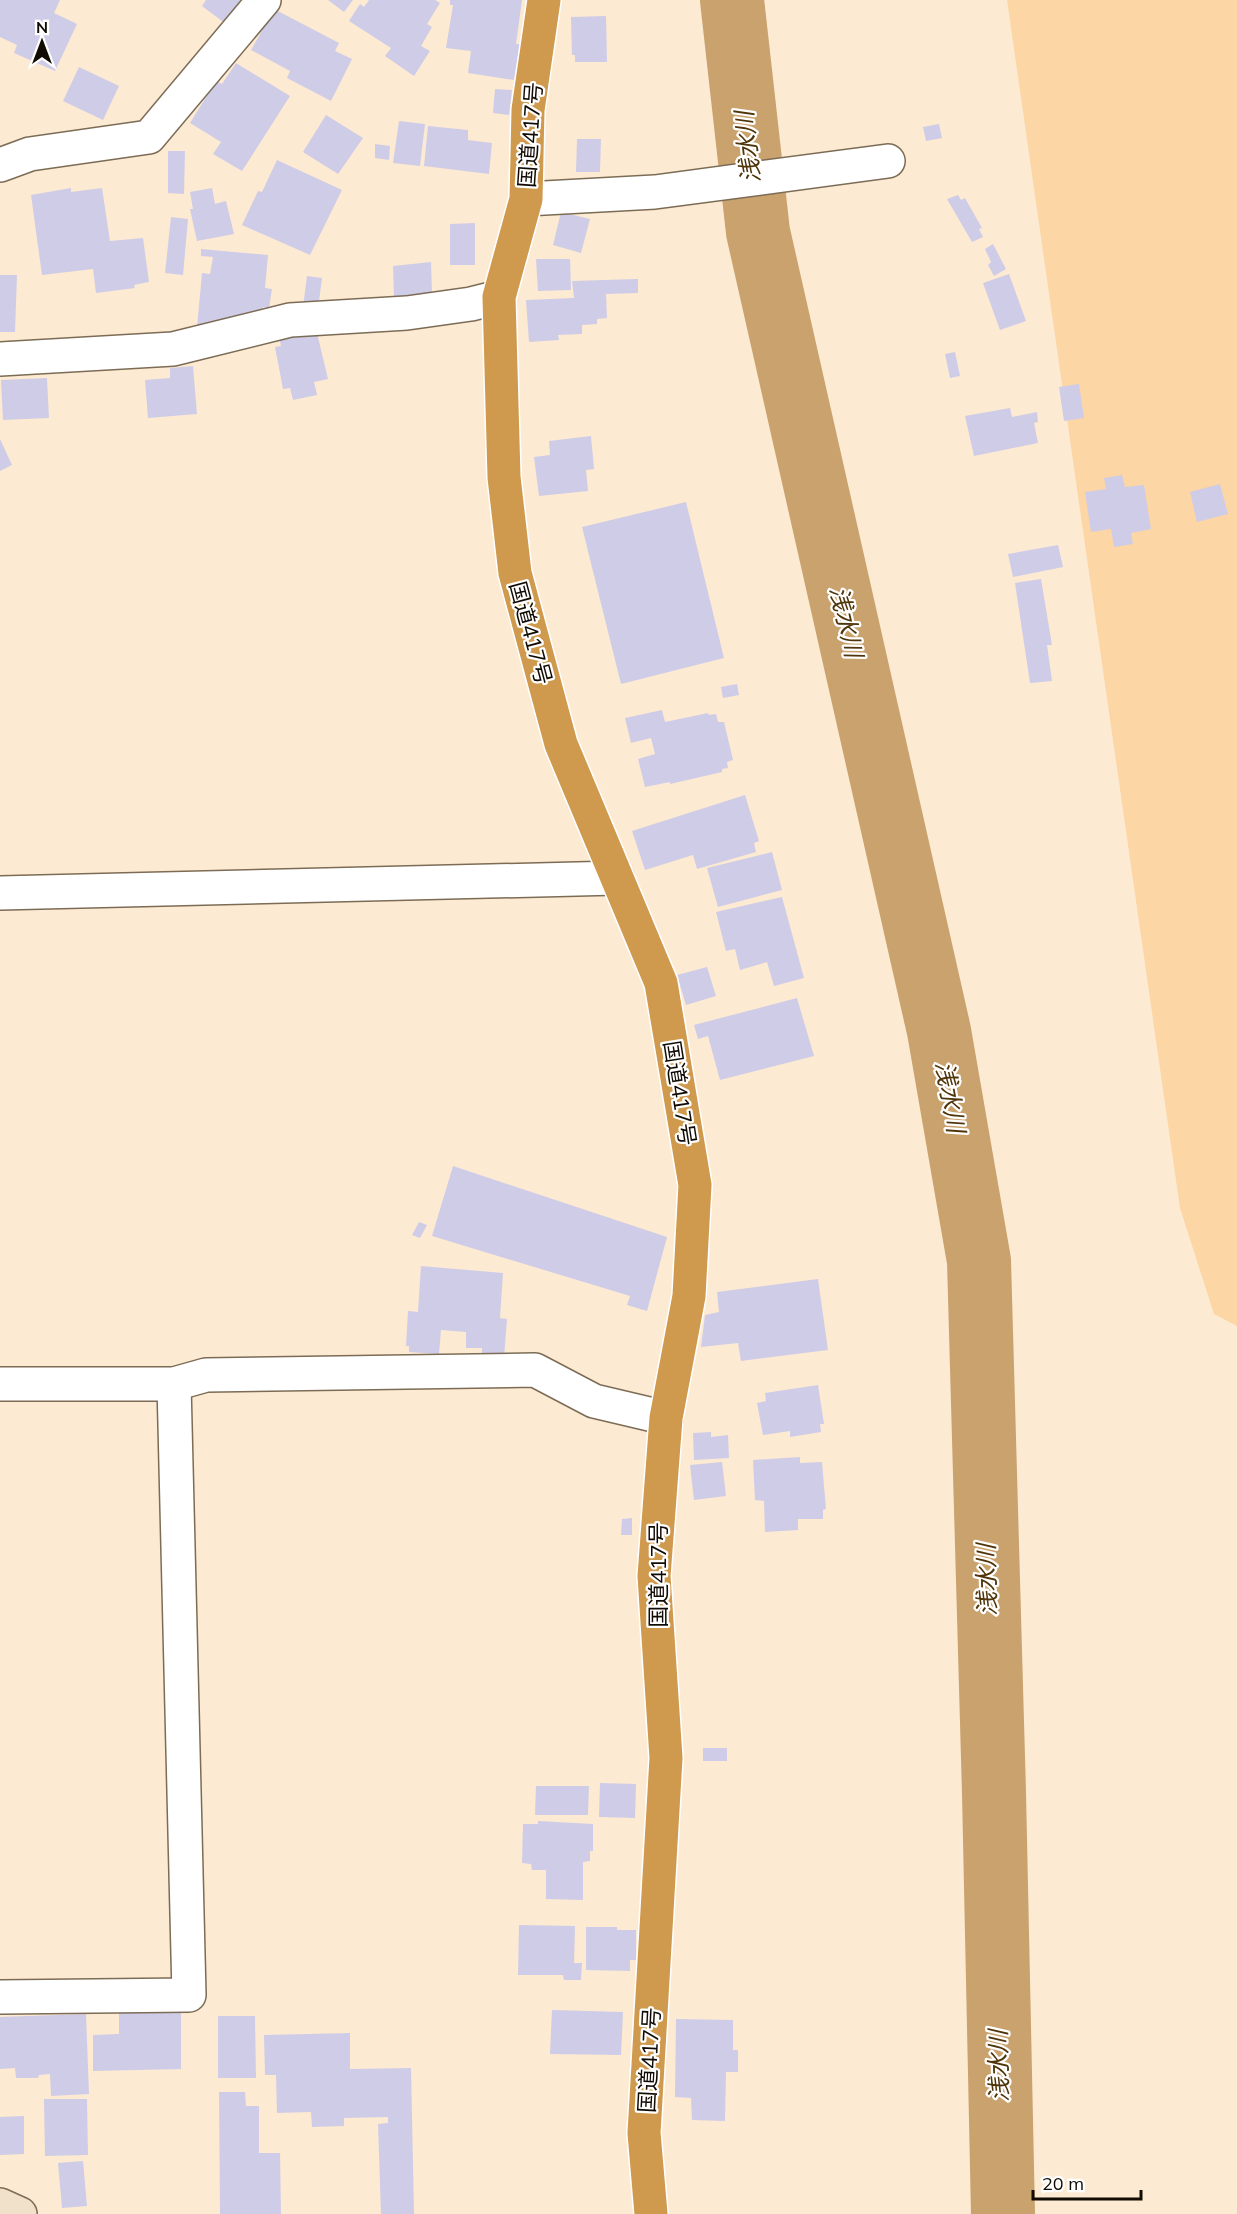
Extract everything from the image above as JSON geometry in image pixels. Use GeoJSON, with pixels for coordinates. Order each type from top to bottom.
{"type":"FeatureCollection","features":[{"type":"Feature","properties":{"kind":"highway","name":"国道417号"},"geometry":{"type":"LineString","coordinates":[[544,0],[528,110],[526,199],[500,297],[504,477],[515,573],[561,744],[661,983],[695,1185],[689,1296],[666,1418],[654,1576],[666,1758],[644,2133],[651,2214]]}},
{"type":"Feature","properties":{"kind":"main road"},"geometry":{"type":"LineString","coordinates":[[0,2205],[20,2214]]}},
{"type":"Feature","properties":{"kind":"street"},"geometry":{"type":"LineString","coordinates":[[0,165],[30,154],[148,137],[264,0]]}},
{"type":"Feature","properties":{"kind":"street"},"geometry":{"type":"LineString","coordinates":[[526,199],[655,192],[888,161]]}},
{"type":"Feature","properties":{"kind":"street"},"geometry":{"type":"LineString","coordinates":[[0,359],[173,349],[290,320],[407,313],[471,304],[500,297]]}},
{"type":"Feature","properties":{"kind":"street"},"geometry":{"type":"LineString","coordinates":[[0,893],[617,878]]}},
{"type":"Feature","properties":{"kind":"street"},"geometry":{"type":"LineString","coordinates":[[0,1384],[174,1384],[206,1375],[535,1370],[594,1401],[666,1418]]}},
{"type":"Feature","properties":{"kind":"street"},"geometry":{"type":"LineString","coordinates":[[0,1997],[189,1995],[174,1384]]}},
{"type":"Feature","properties":{"kind":"shaded area"},"geometry":{"type":"Polygon","coordinates":[[[1007,0],[1237,0],[1237,1326],[1214,1314],[1180,1208],[1007,0]]]}},
{"type":"Feature","properties":{"kind":"building"},"geometry":{"type":"Polygon","coordinates":[[[0,0],[60,0],[54,13],[77,24],[55,71],[14,53],[17,45],[0,37],[0,0]]]}},
{"type":"Feature","properties":{"kind":"building"},"geometry":{"type":"Polygon","coordinates":[[[206,0],[244,0],[226,24],[202,6],[206,0]]]}},
{"type":"Feature","properties":{"kind":"building"},"geometry":{"type":"Polygon","coordinates":[[[328,0],[353,0],[344,12],[328,0]]]}},
{"type":"Feature","properties":{"kind":"building"},"geometry":{"type":"Polygon","coordinates":[[[369,0],[435,0],[440,3],[427,24],[432,27],[421,46],[430,51],[414,76],[385,56],[391,48],[349,21],[360,4],[364,7],[369,0]]]}},
{"type":"Feature","properties":{"kind":"building"},"geometry":{"type":"Polygon","coordinates":[[[450,0],[522,0],[516,44],[520,44],[514,80],[468,73],[471,51],[446,48],[453,5],[450,5],[450,0]]]}},
{"type":"Feature","properties":{"kind":"building"},"geometry":{"type":"Polygon","coordinates":[[[274,9],[339,43],[335,51],[352,59],[331,101],[287,78],[290,71],[251,50],[274,9]]]}},
{"type":"Feature","properties":{"kind":"building"},"geometry":{"type":"Polygon","coordinates":[[[606,16],[607,62],[575,62],[575,55],[572,55],[571,17],[606,16]]]}},
{"type":"Feature","properties":{"kind":"building"},"geometry":{"type":"Polygon","coordinates":[[[236,63],[290,96],[242,171],[213,154],[221,142],[190,123],[216,81],[222,84],[236,63]]]}},
{"type":"Feature","properties":{"kind":"building"},"geometry":{"type":"Polygon","coordinates":[[[79,67],[119,86],[103,120],[63,101],[79,67]]]}},
{"type":"Feature","properties":{"kind":"building"},"geometry":{"type":"Polygon","coordinates":[[[495,89],[512,90],[509,115],[493,113],[495,89]]]}},
{"type":"Feature","properties":{"kind":"building"},"geometry":{"type":"Polygon","coordinates":[[[326,115],[363,138],[338,174],[303,152],[326,115]]]}},
{"type":"Feature","properties":{"kind":"building"},"geometry":{"type":"Polygon","coordinates":[[[399,121],[425,124],[420,166],[393,163],[399,121]]]}},
{"type":"Feature","properties":{"kind":"building"},"geometry":{"type":"Polygon","coordinates":[[[939,124],[942,138],[926,141],[923,127],[939,124]]]}},
{"type":"Feature","properties":{"kind":"building"},"geometry":{"type":"Polygon","coordinates":[[[428,126],[468,130],[468,140],[492,143],[489,174],[424,166],[428,126]]]}},
{"type":"Feature","properties":{"kind":"building"},"geometry":{"type":"Polygon","coordinates":[[[577,139],[601,139],[600,172],[576,172],[577,139]]]}},
{"type":"Feature","properties":{"kind":"building"},"geometry":{"type":"Polygon","coordinates":[[[375,144],[390,146],[389,160],[375,158],[375,144]]]}},
{"type":"Feature","properties":{"kind":"building"},"geometry":{"type":"Polygon","coordinates":[[[168,151],[185,151],[184,194],[168,193],[168,151]]]}},
{"type":"Feature","properties":{"kind":"building"},"geometry":{"type":"Polygon","coordinates":[[[277,160],[342,190],[310,255],[242,225],[258,191],[262,192],[277,160]]]}},
{"type":"Feature","properties":{"kind":"building"},"geometry":{"type":"Polygon","coordinates":[[[71,188],[71,192],[102,188],[110,241],[143,238],[149,282],[134,285],[135,288],[96,293],[93,269],[42,275],[31,195],[71,188]]]}},
{"type":"Feature","properties":{"kind":"building"},"geometry":{"type":"Polygon","coordinates":[[[212,188],[215,204],[226,201],[234,234],[197,241],[190,209],[193,209],[190,192],[212,188]]]}},
{"type":"Feature","properties":{"kind":"building"},"geometry":{"type":"Polygon","coordinates":[[[958,195],[961,200],[965,198],[982,228],[979,229],[983,237],[972,242],[947,199],[958,195]]]}},
{"type":"Feature","properties":{"kind":"building"},"geometry":{"type":"Polygon","coordinates":[[[561,212],[590,219],[581,253],[553,245],[561,212]]]}},
{"type":"Feature","properties":{"kind":"building"},"geometry":{"type":"Polygon","coordinates":[[[171,217],[188,219],[183,275],[165,273],[171,217]]]}},
{"type":"Feature","properties":{"kind":"building"},"geometry":{"type":"Polygon","coordinates":[[[475,223],[475,265],[450,265],[450,224],[475,223]]]}},
{"type":"Feature","properties":{"kind":"building"},"geometry":{"type":"Polygon","coordinates":[[[993,244],[1006,269],[994,276],[988,265],[991,262],[985,249],[993,244]]]}},
{"type":"Feature","properties":{"kind":"building"},"geometry":{"type":"Polygon","coordinates":[[[201,249],[268,255],[265,288],[272,289],[269,308],[263,307],[262,319],[228,317],[226,331],[197,328],[202,273],[210,274],[213,257],[201,256],[201,249]]]}},
{"type":"Feature","properties":{"kind":"building"},"geometry":{"type":"Polygon","coordinates":[[[536,259],[570,259],[571,290],[538,291],[536,259]]]}},
{"type":"Feature","properties":{"kind":"building"},"geometry":{"type":"Polygon","coordinates":[[[431,262],[432,294],[394,297],[393,266],[431,262]]]}},
{"type":"Feature","properties":{"kind":"building"},"geometry":{"type":"Polygon","coordinates":[[[1009,274],[1026,321],[1000,330],[983,283],[1009,274]]]}},
{"type":"Feature","properties":{"kind":"building"},"geometry":{"type":"Polygon","coordinates":[[[0,275],[17,275],[15,332],[0,332],[0,275]]]}},
{"type":"Feature","properties":{"kind":"building"},"geometry":{"type":"Polygon","coordinates":[[[307,276],[322,278],[318,309],[303,307],[307,276]]]}},
{"type":"Feature","properties":{"kind":"building"},"geometry":{"type":"Polygon","coordinates":[[[638,279],[638,293],[606,294],[607,318],[597,319],[597,324],[582,325],[582,334],[558,335],[559,340],[529,342],[526,300],[574,298],[572,281],[638,279]]]}},
{"type":"Feature","properties":{"kind":"building"},"geometry":{"type":"Polygon","coordinates":[[[316,329],[328,379],[314,382],[317,395],[293,400],[290,388],[283,389],[275,347],[281,346],[279,337],[316,329]]]}},
{"type":"Feature","properties":{"kind":"building"},"geometry":{"type":"Polygon","coordinates":[[[955,352],[960,376],[950,378],[945,354],[955,352]]]}},
{"type":"Feature","properties":{"kind":"building"},"geometry":{"type":"Polygon","coordinates":[[[193,366],[197,414],[148,418],[145,380],[170,378],[170,368],[193,366]]]}},
{"type":"Feature","properties":{"kind":"building"},"geometry":{"type":"Polygon","coordinates":[[[47,378],[49,418],[3,420],[1,380],[47,378]]]}},
{"type":"Feature","properties":{"kind":"building"},"geometry":{"type":"Polygon","coordinates":[[[1079,384],[1084,418],[1064,421],[1059,387],[1079,384]]]}},
{"type":"Feature","properties":{"kind":"building"},"geometry":{"type":"Polygon","coordinates":[[[1010,408],[1012,417],[1037,412],[1038,422],[1034,423],[1038,443],[974,456],[965,416],[1010,408]]]}},
{"type":"Feature","properties":{"kind":"building"},"geometry":{"type":"Polygon","coordinates":[[[591,436],[594,469],[586,470],[588,491],[539,496],[534,457],[550,455],[549,441],[591,436]]]}},
{"type":"Feature","properties":{"kind":"building"},"geometry":{"type":"Polygon","coordinates":[[[0,439],[12,465],[0,471],[0,439]]]}},
{"type":"Feature","properties":{"kind":"building"},"geometry":{"type":"Polygon","coordinates":[[[1122,475],[1125,487],[1144,485],[1151,529],[1131,533],[1133,544],[1114,547],[1111,529],[1091,532],[1085,492],[1106,489],[1104,478],[1122,475]]]}},
{"type":"Feature","properties":{"kind":"building"},"geometry":{"type":"Polygon","coordinates":[[[1220,484],[1228,514],[1197,522],[1190,492],[1220,484]]]}},
{"type":"Feature","properties":{"kind":"building"},"geometry":{"type":"Polygon","coordinates":[[[686,502],[724,658],[621,684],[582,527],[686,502]]]}},
{"type":"Feature","properties":{"kind":"building"},"geometry":{"type":"Polygon","coordinates":[[[1058,545],[1063,567],[1013,577],[1008,554],[1058,545]]]}},
{"type":"Feature","properties":{"kind":"building"},"geometry":{"type":"Polygon","coordinates":[[[1041,579],[1052,645],[1047,645],[1052,681],[1030,683],[1015,583],[1041,579]]]}},
{"type":"Feature","properties":{"kind":"building"},"geometry":{"type":"Polygon","coordinates":[[[737,684],[739,695],[723,698],[721,687],[737,684]]]}},
{"type":"Feature","properties":{"kind":"building"},"geometry":{"type":"Polygon","coordinates":[[[662,710],[665,722],[708,713],[709,715],[716,714],[718,722],[724,722],[733,760],[727,762],[728,768],[722,769],[722,772],[670,784],[670,782],[645,787],[638,759],[655,754],[651,738],[631,743],[625,718],[662,710]]]}},
{"type":"Feature","properties":{"kind":"building"},"geometry":{"type":"Polygon","coordinates":[[[745,795],[759,841],[754,843],[756,852],[697,869],[693,855],[645,870],[632,831],[745,795]]]}},
{"type":"Feature","properties":{"kind":"building"},"geometry":{"type":"Polygon","coordinates":[[[772,852],[782,890],[718,907],[707,868],[772,852]]]}},
{"type":"Feature","properties":{"kind":"building"},"geometry":{"type":"Polygon","coordinates":[[[782,897],[804,978],[774,986],[767,962],[740,970],[735,949],[726,951],[716,912],[782,897]]]}},
{"type":"Feature","properties":{"kind":"building"},"geometry":{"type":"Polygon","coordinates":[[[707,967],[716,996],[686,1005],[677,975],[707,967]]]}},
{"type":"Feature","properties":{"kind":"building"},"geometry":{"type":"Polygon","coordinates":[[[797,998],[814,1056],[720,1080],[708,1036],[698,1039],[694,1025],[797,998]]]}},
{"type":"Feature","properties":{"kind":"building"},"geometry":{"type":"Polygon","coordinates":[[[453,1166],[667,1237],[647,1311],[627,1305],[630,1296],[432,1236],[453,1166]]]}},
{"type":"Feature","properties":{"kind":"building"},"geometry":{"type":"Polygon","coordinates":[[[419,1222],[427,1225],[420,1238],[412,1235],[419,1222]]]}},
{"type":"Feature","properties":{"kind":"building"},"geometry":{"type":"Polygon","coordinates":[[[421,1266],[503,1273],[500,1318],[507,1319],[504,1358],[482,1356],[482,1348],[466,1348],[466,1332],[441,1330],[439,1354],[409,1352],[409,1346],[406,1346],[408,1311],[418,1312],[421,1266]]]}},
{"type":"Feature","properties":{"kind":"building"},"geometry":{"type":"Polygon","coordinates":[[[818,1279],[828,1350],[741,1361],[738,1343],[701,1347],[705,1315],[719,1312],[717,1292],[818,1279]]]}},
{"type":"Feature","properties":{"kind":"building"},"geometry":{"type":"Polygon","coordinates":[[[818,1385],[824,1424],[820,1424],[821,1432],[790,1437],[790,1431],[763,1435],[757,1403],[766,1401],[765,1393],[818,1385]]]}},
{"type":"Feature","properties":{"kind":"building"},"geometry":{"type":"Polygon","coordinates":[[[711,1432],[711,1437],[728,1435],[729,1458],[694,1460],[693,1433],[711,1432]]]}},
{"type":"Feature","properties":{"kind":"building"},"geometry":{"type":"Polygon","coordinates":[[[800,1457],[800,1463],[822,1462],[826,1509],[823,1510],[823,1519],[798,1519],[798,1530],[765,1532],[764,1501],[755,1500],[753,1460],[800,1457]]]}},
{"type":"Feature","properties":{"kind":"building"},"geometry":{"type":"Polygon","coordinates":[[[722,1462],[726,1496],[694,1500],[690,1465],[722,1462]]]}},
{"type":"Feature","properties":{"kind":"building"},"geometry":{"type":"Polygon","coordinates":[[[632,1518],[632,1535],[621,1535],[622,1519],[632,1518]]]}},
{"type":"Feature","properties":{"kind":"building"},"geometry":{"type":"Polygon","coordinates":[[[703,1748],[727,1748],[727,1761],[703,1761],[703,1748]]]}},
{"type":"Feature","properties":{"kind":"building"},"geometry":{"type":"Polygon","coordinates":[[[600,1783],[636,1784],[635,1818],[599,1817],[600,1783]]]}},
{"type":"Feature","properties":{"kind":"building"},"geometry":{"type":"Polygon","coordinates":[[[536,1786],[589,1786],[588,1815],[535,1815],[536,1786]]]}},
{"type":"Feature","properties":{"kind":"building"},"geometry":{"type":"Polygon","coordinates":[[[538,1821],[593,1824],[593,1851],[590,1851],[590,1861],[583,1862],[583,1900],[546,1899],[546,1870],[532,1870],[531,1864],[522,1863],[523,1824],[538,1824],[538,1821]]]}},
{"type":"Feature","properties":{"kind":"building"},"geometry":{"type":"Polygon","coordinates":[[[519,1925],[575,1926],[574,1963],[582,1963],[581,1980],[564,1980],[563,1975],[518,1975],[519,1925]]]}},
{"type":"Feature","properties":{"kind":"building"},"geometry":{"type":"Polygon","coordinates":[[[586,1927],[617,1927],[617,1930],[636,1930],[636,1960],[630,1960],[630,1971],[586,1970],[586,1927]]]}},
{"type":"Feature","properties":{"kind":"building"},"geometry":{"type":"Polygon","coordinates":[[[181,2010],[181,2069],[93,2071],[93,2035],[119,2034],[119,2012],[181,2010]]]}},
{"type":"Feature","properties":{"kind":"building"},"geometry":{"type":"Polygon","coordinates":[[[552,2010],[623,2012],[621,2055],[550,2054],[552,2010]]]}},
{"type":"Feature","properties":{"kind":"building"},"geometry":{"type":"Polygon","coordinates":[[[86,2014],[89,2094],[51,2096],[50,2074],[39,2075],[38,2078],[16,2078],[15,2068],[0,2069],[0,2017],[86,2014]]]}},
{"type":"Feature","properties":{"kind":"building"},"geometry":{"type":"Polygon","coordinates":[[[218,2016],[255,2016],[256,2078],[218,2078],[218,2016]]]}},
{"type":"Feature","properties":{"kind":"building"},"geometry":{"type":"Polygon","coordinates":[[[676,2019],[733,2020],[733,2050],[738,2050],[738,2072],[726,2072],[725,2121],[692,2120],[691,2098],[675,2097],[676,2019]]]}},
{"type":"Feature","properties":{"kind":"building"},"geometry":{"type":"Polygon","coordinates":[[[350,2033],[350,2069],[411,2068],[414,2214],[381,2214],[378,2124],[388,2123],[388,2117],[344,2118],[344,2126],[312,2127],[311,2112],[277,2113],[276,2075],[265,2075],[264,2035],[350,2033]]]}},
{"type":"Feature","properties":{"kind":"building"},"geometry":{"type":"Polygon","coordinates":[[[219,2092],[245,2092],[246,2106],[259,2106],[259,2153],[280,2153],[281,2214],[220,2214],[219,2092]]]}},
{"type":"Feature","properties":{"kind":"building"},"geometry":{"type":"Polygon","coordinates":[[[44,2099],[87,2099],[88,2155],[45,2156],[44,2099]]]}},
{"type":"Feature","properties":{"kind":"building"},"geometry":{"type":"Polygon","coordinates":[[[24,2116],[24,2154],[0,2155],[0,2117],[24,2116]]]}},
{"type":"Feature","properties":{"kind":"building"},"geometry":{"type":"Polygon","coordinates":[[[83,2161],[87,2206],[62,2208],[58,2163],[83,2161]]]}},
{"type":"Feature","properties":{"kind":"waterway","name":"浅水川"},"geometry":{"type":"LineString","coordinates":[[732,0],[758,232],[939,1031],[979,1261],[1003,2214]]}}]}
